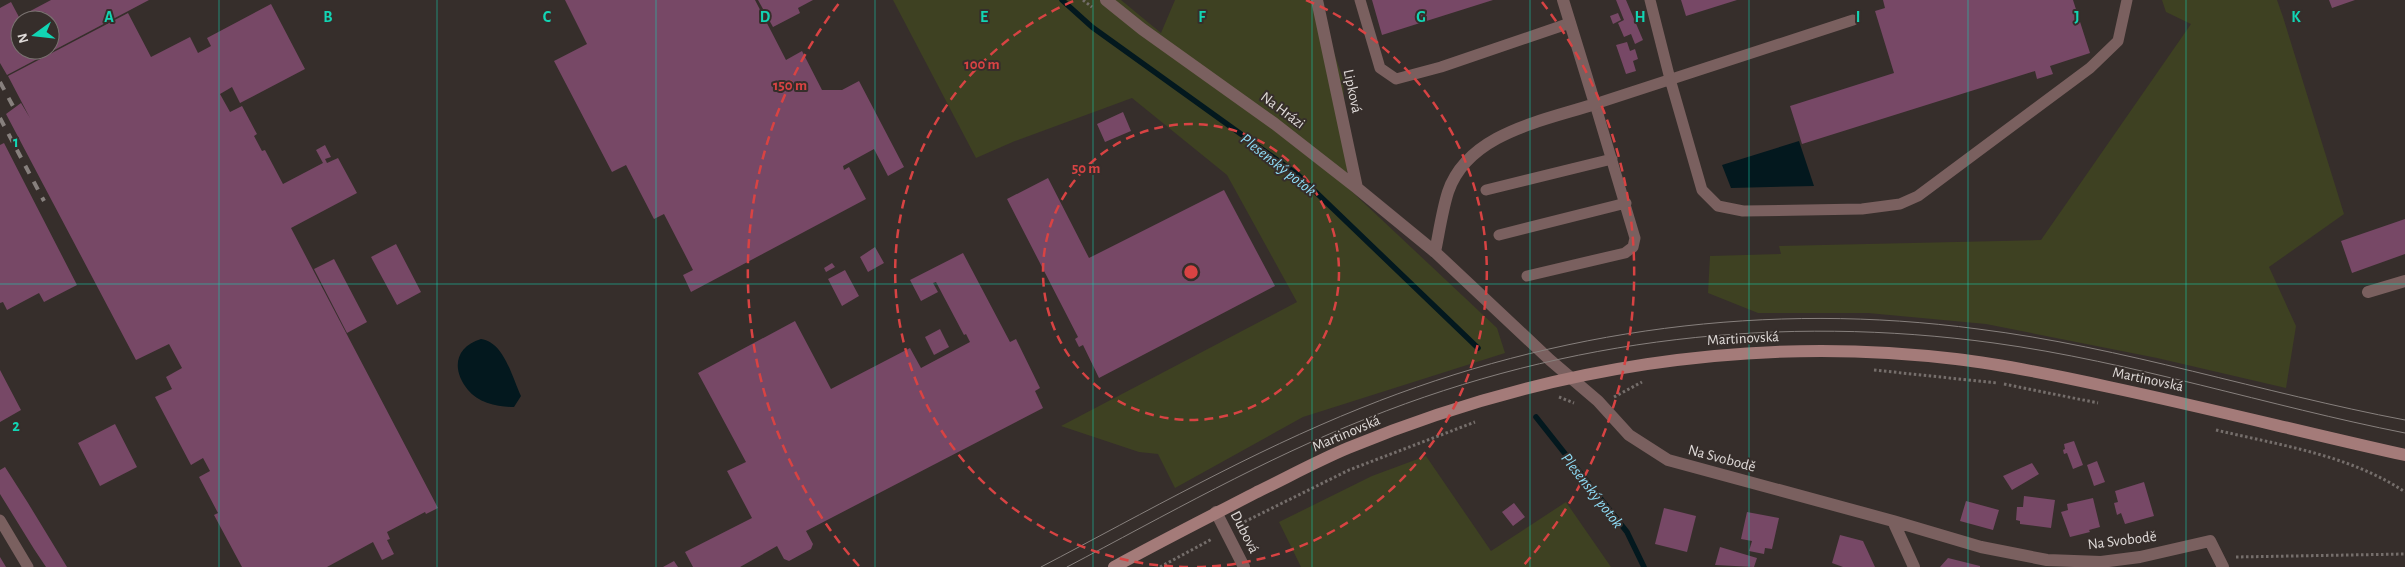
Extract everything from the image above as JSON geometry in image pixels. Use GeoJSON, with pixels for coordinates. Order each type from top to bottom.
{"type":"FeatureCollection","features":[{"type":"Feature","properties":{"kind":"street","name":"Na Hrázi"},"geometry":{"type":"LineString","coordinates":[[1106,0],[1142,29],[1275,124],[1357,188],[1435,252],[1570,378]]}},
{"type":"Feature","properties":{"kind":"street","name":"Lipková"},"geometry":{"type":"LineString","coordinates":[[1317,0],[1357,188]]}},
{"type":"Feature","properties":{"kind":"street"},"geometry":{"type":"LineString","coordinates":[[1435,252],[1448,192],[1465,162],[1478,150],[1508,134],[1595,104],[1563,0]]}},
{"type":"Feature","properties":{"kind":"street"},"geometry":{"type":"LineString","coordinates":[[2368,292],[2405,281]]}},
{"type":"Feature","properties":{"kind":"street","name":"Martinovská"},"geometry":{"type":"LineString","coordinates":[[1114,567],[1216,512],[1345,449],[1419,421],[1518,390],[1570,378],[1641,364],[1724,354],[1842,351],[1958,359],[2066,378],[2405,455]]}},
{"type":"Feature","properties":{"kind":"street","name":"Na Svobodě"},"geometry":{"type":"LineString","coordinates":[[1570,378],[1598,401],[1629,435],[1668,460],[1981,547],[2047,560],[2100,562],[2140,557],[2210,541],[2221,562]]}},
{"type":"Feature","properties":{"kind":"street","name":"Dubová"},"geometry":{"type":"LineString","coordinates":[[1216,512],[1244,567]]}},
{"type":"Feature","properties":{"kind":"street"},"geometry":{"type":"LineString","coordinates":[[1893,521],[1914,567]]}},
{"type":"Feature","properties":{"kind":"lane"},"geometry":{"type":"LineString","coordinates":[[1360,0],[1380,68],[1396,79],[1441,67],[1570,23]]}},
{"type":"Feature","properties":{"kind":"lane"},"geometry":{"type":"LineString","coordinates":[[1650,0],[1670,79],[1702,190],[1718,206],[1743,211],[1862,209],[1900,204],[1918,196],[2090,68],[2118,41],[2128,0]]}},
{"type":"Feature","properties":{"kind":"lane"},"geometry":{"type":"LineString","coordinates":[[1527,276],[1625,253],[1633,247],[1635,238],[1626,203],[1595,104],[1853,20]]}},
{"type":"Feature","properties":{"kind":"lane"},"geometry":{"type":"LineString","coordinates":[[1486,190],[1612,159]]}},
{"type":"Feature","properties":{"kind":"lane"},"geometry":{"type":"LineString","coordinates":[[1499,235],[1626,203]]}},
{"type":"Feature","properties":{"kind":"lane"},"geometry":{"type":"LineString","coordinates":[[0,520],[28,567]]}},
{"type":"Feature","properties":{"kind":"path"},"geometry":{"type":"LineString","coordinates":[[1871,370],[1999,383],[2105,404]]}},
{"type":"Feature","properties":{"kind":"path"},"geometry":{"type":"LineString","coordinates":[[1551,398],[1557,396],[1577,405],[1619,396],[1642,382],[1652,381]]}},
{"type":"Feature","properties":{"kind":"path"},"geometry":{"type":"LineString","coordinates":[[1160,567],[1226,531],[1349,470],[1477,421]]}},
{"type":"Feature","properties":{"kind":"path"},"geometry":{"type":"LineString","coordinates":[[2209,428],[2320,455],[2386,479],[2405,492]]}},
{"type":"Feature","properties":{"kind":"path"},"geometry":{"type":"LineString","coordinates":[[2221,562],[2405,554]]}},
{"type":"Feature","properties":{"kind":"green space"},"geometry":{"type":"Polygon","coordinates":[[[893,0],[1121,0],[1161,33],[1175,0],[1316,0],[1343,79],[1348,188],[1497,328],[1505,353],[1303,417],[1175,488],[1158,454],[1139,452],[1061,426],[1297,302],[1227,175],[1132,98],[1015,141],[976,158],[893,0]]]}},
{"type":"Feature","properties":{"kind":"green space"},"geometry":{"type":"Polygon","coordinates":[[[2162,0],[2277,0],[2283,17],[2344,214],[2269,267],[2296,326],[2286,388],[2157,358],[1986,324],[1868,313],[1758,313],[1708,293],[1710,256],[1781,254],[1779,246],[2041,240],[2191,24],[2166,12],[2162,0]]]}},
{"type":"Feature","properties":{"kind":"green space"},"geometry":{"type":"Polygon","coordinates":[[[1426,456],[1491,551],[1566,502],[1611,567],[1301,567],[1279,522],[1372,476],[1426,456]]]}},
{"type":"Feature","properties":{"kind":"water"},"geometry":{"type":"Polygon","coordinates":[[[1799,141],[1814,186],[1731,188],[1722,165],[1799,141]]]}},
{"type":"Feature","properties":{"kind":"water"},"geometry":{"type":"Polygon","coordinates":[[[481,339],[496,346],[506,362],[521,396],[514,407],[495,405],[477,398],[468,390],[459,374],[458,360],[461,353],[466,347],[481,339]]]}},
{"type":"Feature","properties":{"kind":"building"},"geometry":{"type":"Polygon","coordinates":[[[51,0],[149,0],[60,47],[60,10],[32,10],[51,0]]]}},
{"type":"Feature","properties":{"kind":"building"},"geometry":{"type":"Polygon","coordinates":[[[565,0],[755,0],[786,60],[802,51],[822,90],[842,90],[859,81],[904,167],[888,176],[874,149],[843,166],[844,170],[849,167],[866,199],[691,292],[683,275],[693,270],[664,214],[654,219],[626,165],[612,172],[554,61],[587,44],[565,0]]]}},
{"type":"Feature","properties":{"kind":"building"},"geometry":{"type":"Polygon","coordinates":[[[758,0],[813,0],[798,8],[800,13],[773,27],[758,0]]]}},
{"type":"Feature","properties":{"kind":"building"},"geometry":{"type":"Polygon","coordinates":[[[1372,0],[1493,0],[1382,35],[1372,0]]]}},
{"type":"Feature","properties":{"kind":"building"},"geometry":{"type":"Polygon","coordinates":[[[1616,0],[1626,0],[1643,40],[1635,44],[1631,34],[1624,37],[1618,23],[1624,20],[1616,0]]]}},
{"type":"Feature","properties":{"kind":"building"},"geometry":{"type":"Polygon","coordinates":[[[1681,0],[1737,0],[1686,16],[1681,0]]]}},
{"type":"Feature","properties":{"kind":"building"},"geometry":{"type":"Polygon","coordinates":[[[1883,0],[2073,0],[2090,53],[2050,66],[2053,74],[2037,79],[2035,71],[1802,144],[1790,106],[1894,73],[1875,11],[1885,8],[1883,0]]]}},
{"type":"Feature","properties":{"kind":"building"},"geometry":{"type":"Polygon","coordinates":[[[2329,0],[2355,0],[2332,8],[2329,0]]]}},
{"type":"Feature","properties":{"kind":"building"},"geometry":{"type":"Polygon","coordinates":[[[11,2],[15,10],[10,10],[10,60],[35,60],[7,75],[0,63],[0,8],[11,2]]]}},
{"type":"Feature","properties":{"kind":"building"},"geometry":{"type":"Polygon","coordinates":[[[271,4],[305,69],[240,103],[232,87],[220,94],[230,112],[242,106],[257,134],[254,136],[262,151],[265,150],[283,184],[323,163],[316,150],[325,145],[331,157],[325,159],[327,163],[338,158],[357,193],[291,228],[438,508],[426,514],[425,512],[387,532],[390,539],[387,540],[394,554],[382,560],[373,542],[327,567],[242,567],[214,515],[218,513],[199,477],[210,471],[203,458],[191,465],[155,397],[172,389],[166,377],[182,368],[169,344],[136,360],[6,114],[21,103],[30,118],[8,76],[38,60],[60,60],[60,49],[128,13],[151,57],[190,37],[198,53],[211,46],[207,38],[271,4]]]}},
{"type":"Feature","properties":{"kind":"building"},"geometry":{"type":"Polygon","coordinates":[[[1618,13],[1621,20],[1613,24],[1610,16],[1618,13]]]}},
{"type":"Feature","properties":{"kind":"building"},"geometry":{"type":"Polygon","coordinates":[[[1627,42],[1630,51],[1635,49],[1638,59],[1633,61],[1636,71],[1626,74],[1616,45],[1627,42]]]}},
{"type":"Feature","properties":{"kind":"building"},"geometry":{"type":"Polygon","coordinates":[[[1123,112],[1131,131],[1105,142],[1097,124],[1123,112]]]}},
{"type":"Feature","properties":{"kind":"building"},"geometry":{"type":"Polygon","coordinates":[[[4,143],[77,285],[44,302],[39,293],[7,310],[3,302],[0,303],[0,145],[4,143]]]}},
{"type":"Feature","properties":{"kind":"building"},"geometry":{"type":"Polygon","coordinates":[[[1048,178],[1089,258],[1224,190],[1275,286],[1099,378],[1083,345],[1079,347],[1075,339],[1078,337],[1007,199],[1048,178]]]}},
{"type":"Feature","properties":{"kind":"building"},"geometry":{"type":"Polygon","coordinates":[[[2405,219],[2405,254],[2352,273],[2341,241],[2405,219]]]}},
{"type":"Feature","properties":{"kind":"building"},"geometry":{"type":"Polygon","coordinates":[[[396,244],[421,292],[397,305],[371,257],[396,244]]]}},
{"type":"Feature","properties":{"kind":"building"},"geometry":{"type":"Polygon","coordinates":[[[875,247],[884,263],[868,272],[860,257],[875,247]]]}},
{"type":"Feature","properties":{"kind":"building"},"geometry":{"type":"Polygon","coordinates":[[[963,253],[1010,342],[1016,339],[1040,388],[1035,391],[1043,408],[806,531],[813,544],[811,549],[789,561],[784,559],[777,546],[740,567],[693,567],[685,552],[752,518],[727,471],[746,462],[698,373],[795,321],[831,389],[910,348],[921,368],[970,342],[966,334],[964,335],[936,282],[933,283],[938,292],[921,301],[910,280],[963,253]]]}},
{"type":"Feature","properties":{"kind":"building"},"geometry":{"type":"Polygon","coordinates":[[[334,259],[367,322],[347,333],[314,269],[334,259]]]}},
{"type":"Feature","properties":{"kind":"building"},"geometry":{"type":"Polygon","coordinates":[[[832,263],[835,267],[826,272],[824,268],[832,263]]]}},
{"type":"Feature","properties":{"kind":"building"},"geometry":{"type":"Polygon","coordinates":[[[845,270],[859,296],[842,306],[828,279],[845,270]]]}},
{"type":"Feature","properties":{"kind":"building"},"geometry":{"type":"Polygon","coordinates":[[[940,329],[949,347],[934,355],[925,337],[940,329]]]}},
{"type":"Feature","properties":{"kind":"building"},"geometry":{"type":"Polygon","coordinates":[[[0,370],[21,410],[0,422],[0,370]]]}},
{"type":"Feature","properties":{"kind":"building"},"geometry":{"type":"Polygon","coordinates":[[[115,424],[137,467],[100,486],[78,443],[115,424]]]}},
{"type":"Feature","properties":{"kind":"building"},"geometry":{"type":"Polygon","coordinates":[[[2074,441],[2083,465],[2073,469],[2067,453],[2064,454],[2063,450],[2065,449],[2064,444],[2074,441]]]}},
{"type":"Feature","properties":{"kind":"building"},"geometry":{"type":"Polygon","coordinates":[[[2097,461],[2105,482],[2094,486],[2087,465],[2097,461]]]}},
{"type":"Feature","properties":{"kind":"building"},"geometry":{"type":"Polygon","coordinates":[[[2032,463],[2039,474],[2012,490],[2003,476],[2032,463]]]}},
{"type":"Feature","properties":{"kind":"building"},"geometry":{"type":"Polygon","coordinates":[[[5,467],[67,567],[46,567],[34,549],[0,494],[0,470],[5,467]]]}},
{"type":"Feature","properties":{"kind":"building"},"geometry":{"type":"Polygon","coordinates":[[[2144,482],[2154,516],[2125,524],[2121,513],[2117,515],[2114,503],[2118,502],[2115,491],[2144,482]]]}},
{"type":"Feature","properties":{"kind":"building"},"geometry":{"type":"Polygon","coordinates":[[[2024,496],[2055,500],[2051,528],[2020,524],[2020,521],[2016,520],[2017,507],[2023,507],[2024,496]]]}},
{"type":"Feature","properties":{"kind":"building"},"geometry":{"type":"Polygon","coordinates":[[[2093,498],[2100,527],[2089,530],[2090,532],[2070,537],[2061,512],[2068,510],[2067,504],[2093,498]]]}},
{"type":"Feature","properties":{"kind":"building"},"geometry":{"type":"Polygon","coordinates":[[[1966,501],[1999,510],[1993,530],[1960,521],[1966,501]]]}},
{"type":"Feature","properties":{"kind":"building"},"geometry":{"type":"Polygon","coordinates":[[[1514,503],[1525,517],[1513,526],[1502,512],[1514,503]]]}},
{"type":"Feature","properties":{"kind":"building"},"geometry":{"type":"Polygon","coordinates":[[[1664,508],[1696,516],[1687,552],[1655,544],[1664,508]]]}},
{"type":"Feature","properties":{"kind":"building"},"geometry":{"type":"Polygon","coordinates":[[[1747,512],[1779,518],[1772,549],[1765,548],[1764,554],[1749,551],[1752,541],[1741,539],[1747,512]]]}},
{"type":"Feature","properties":{"kind":"building"},"geometry":{"type":"Polygon","coordinates":[[[1840,535],[1863,541],[1875,567],[1843,567],[1832,563],[1840,535]]]}},
{"type":"Feature","properties":{"kind":"building"},"geometry":{"type":"Polygon","coordinates":[[[1720,547],[1757,558],[1754,567],[1715,565],[1720,547]]]}},
{"type":"Feature","properties":{"kind":"building"},"geometry":{"type":"Polygon","coordinates":[[[0,557],[6,567],[0,567],[0,557]]]}},
{"type":"Feature","properties":{"kind":"building"},"geometry":{"type":"Polygon","coordinates":[[[1948,558],[1980,566],[1980,567],[1940,567],[1948,558]]]}},
{"type":"Feature","properties":{"kind":"building"},"geometry":{"type":"Polygon","coordinates":[[[674,561],[678,567],[663,567],[674,561]]]}},
{"type":"Feature","properties":{"kind":"waterway","name":"Plesenský potok"},"geometry":{"type":"LineString","coordinates":[[1062,0],[1092,27],[1298,175],[1478,348]]}},
{"type":"Feature","properties":{"kind":"waterway","name":"Plesenský potok"},"geometry":{"type":"LineString","coordinates":[[1536,417],[1627,532],[1644,567]]}},
{"type":"Feature","properties":{"kind":"tram line"},"geometry":{"type":"LineString","coordinates":[[1041,567],[1239,463],[1361,408],[1435,381],[1511,358],[1587,341],[1665,328],[1743,321],[1821,318],[1900,321],[1978,329],[2086,347],[2405,420]]}},
{"type":"Feature","properties":{"kind":"tram line"},"geometry":{"type":"LineString","coordinates":[[1067,567],[1253,469],[1368,418],[1444,391],[1520,368],[1598,351],[1676,340],[1755,333],[1834,331],[1914,335],[1994,343],[2098,361],[2405,433]]}},
{"type":"Feature","properties":{"kind":"railway"},"geometry":{"type":"LineString","coordinates":[[0,82],[14,108]]}},
{"type":"Feature","properties":{"kind":"railway"},"geometry":{"type":"LineString","coordinates":[[0,118],[44,201]]}}]}
